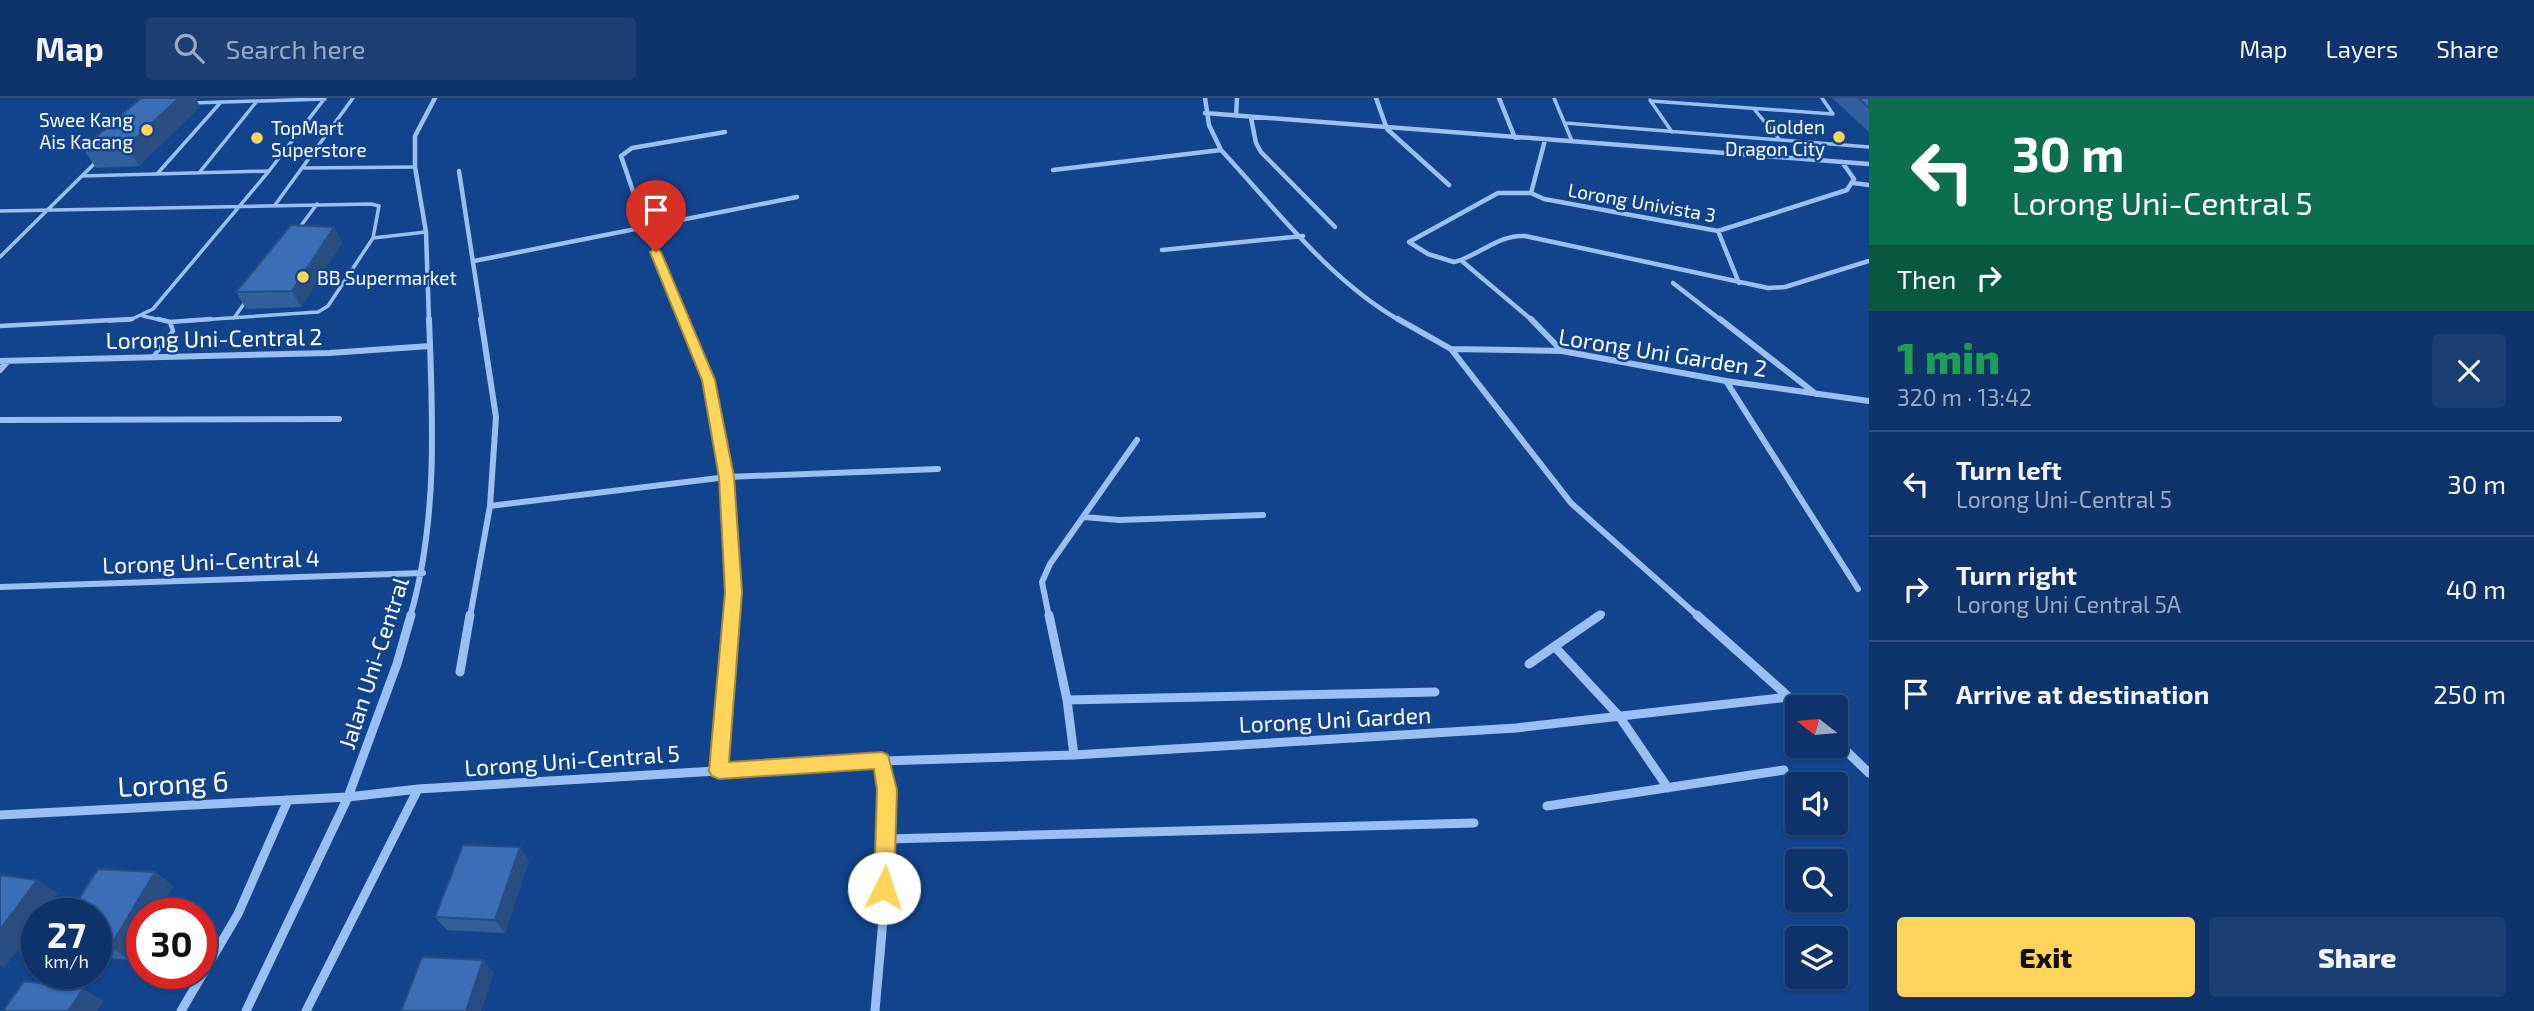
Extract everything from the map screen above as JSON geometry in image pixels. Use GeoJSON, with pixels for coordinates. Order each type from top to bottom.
{"type":"FeatureCollection","features":[{"type":"Feature","properties":{"kind":"street","name":"Jalan Uni-Central"},"geometry":{"type":"LineString","coordinates":[[246,1011],[348,797],[397,664],[423,573],[430,503],[430,346],[426,232],[415,167],[415,136],[435,98]]}},
{"type":"Feature","properties":{"kind":"street"},"geometry":{"type":"LineString","coordinates":[[1205,98],[1205,113],[1210,131],[1221,150],[1339,276],[1383,311],[1451,349],[1571,503],[1788,695]]}},
{"type":"Feature","properties":{"kind":"street"},"geometry":{"type":"LineString","coordinates":[[1236,116],[1237,98]]}},
{"type":"Feature","properties":{"kind":"street"},"geometry":{"type":"LineString","coordinates":[[1376,98],[1387,128],[1449,185]]}},
{"type":"Feature","properties":{"kind":"street"},"geometry":{"type":"LineString","coordinates":[[1499,98],[1516,138]]}},
{"type":"Feature","properties":{"kind":"street"},"geometry":{"type":"LineString","coordinates":[[1205,113],[1869,164]]}},
{"type":"Feature","properties":{"kind":"street"},"geometry":{"type":"LineString","coordinates":[[1251,118],[1256,143],[1261,152],[1335,227]]}},
{"type":"Feature","properties":{"kind":"street"},"geometry":{"type":"LineString","coordinates":[[719,771],[734,592],[727,477],[708,380],[645,226],[621,156],[624,151],[725,132]]}},
{"type":"Feature","properties":{"kind":"street","name":"Lorong Univista 3"},"geometry":{"type":"LineString","coordinates":[[1545,140],[1531,193],[1558,202],[1718,231],[1847,190],[1853,183]]}},
{"type":"Feature","properties":{"kind":"street"},"geometry":{"type":"LineString","coordinates":[[1053,170],[1221,150]]}},
{"type":"Feature","properties":{"kind":"street"},"geometry":{"type":"LineString","coordinates":[[1842,162],[1854,179],[1853,183],[1869,186]]}},
{"type":"Feature","properties":{"kind":"street"},"geometry":{"type":"LineString","coordinates":[[459,171],[496,417],[490,506],[460,672]]}},
{"type":"Feature","properties":{"kind":"street"},"geometry":{"type":"LineString","coordinates":[[1531,193],[1498,193],[1409,242],[1440,261],[1464,262],[1515,236],[1546,240],[1768,288],[1785,287],[1869,261]]}},
{"type":"Feature","properties":{"kind":"street"},"geometry":{"type":"LineString","coordinates":[[474,261],[797,197]]}},
{"type":"Feature","properties":{"kind":"street"},"geometry":{"type":"LineString","coordinates":[[1718,231],[1739,283]]}},
{"type":"Feature","properties":{"kind":"street"},"geometry":{"type":"LineString","coordinates":[[1162,250],[1303,236]]}},
{"type":"Feature","properties":{"kind":"street"},"geometry":{"type":"LineString","coordinates":[[1464,262],[1532,320],[1562,351]]}},
{"type":"Feature","properties":{"kind":"street"},"geometry":{"type":"LineString","coordinates":[[1673,283],[1816,394]]}},
{"type":"Feature","properties":{"kind":"street","name":"Lorong Uni-Central 2"},"geometry":{"type":"LineString","coordinates":[[4,361],[328,353],[430,346]]}},
{"type":"Feature","properties":{"kind":"street","name":"Lorong Uni Garden 2"},"geometry":{"type":"LineString","coordinates":[[1451,349],[1562,351],[1726,382],[1869,401]]}},
{"type":"Feature","properties":{"kind":"street"},"geometry":{"type":"LineString","coordinates":[[0,370],[4,361]]}},
{"type":"Feature","properties":{"kind":"street"},"geometry":{"type":"LineString","coordinates":[[1726,382],[1858,589]]}},
{"type":"Feature","properties":{"kind":"street"},"geometry":{"type":"LineString","coordinates":[[0,420],[339,419]]}},
{"type":"Feature","properties":{"kind":"street"},"geometry":{"type":"LineString","coordinates":[[1074,755],[1067,700],[1042,582],[1047,565],[1137,440]]}},
{"type":"Feature","properties":{"kind":"street"},"geometry":{"type":"LineString","coordinates":[[490,506],[727,477],[937,469]]}},
{"type":"Feature","properties":{"kind":"street"},"geometry":{"type":"LineString","coordinates":[[1084,517],[1119,520],[1263,515]]}},
{"type":"Feature","properties":{"kind":"street","name":"Lorong Uni-Central 4"},"geometry":{"type":"LineString","coordinates":[[0,587],[423,573]]}},
{"type":"Feature","properties":{"kind":"street"},"geometry":{"type":"LineString","coordinates":[[1530,664],[1602,614]]}},
{"type":"Feature","properties":{"kind":"street"},"geometry":{"type":"LineString","coordinates":[[1555,647],[1619,716],[1668,788]]}},
{"type":"Feature","properties":{"kind":"street"},"geometry":{"type":"LineString","coordinates":[[1067,700],[1435,692]]}},
{"type":"Feature","properties":{"kind":"street","name":"Lorong Uni Garden"},"geometry":{"type":"LineString","coordinates":[[882,761],[1074,755],[1516,728],[1785,696]]}},
{"type":"Feature","properties":{"kind":"street"},"geometry":{"type":"LineString","coordinates":[[1848,753],[1869,773]]}},
{"type":"Feature","properties":{"kind":"street"},"geometry":{"type":"LineString","coordinates":[[875,1011],[888,839],[887,790],[882,761]]}},
{"type":"Feature","properties":{"kind":"street","name":"Lorong Uni-Central 5"},"geometry":{"type":"LineString","coordinates":[[348,797],[418,789],[882,761]]}},
{"type":"Feature","properties":{"kind":"street"},"geometry":{"type":"LineString","coordinates":[[1547,806],[1784,770]]}},
{"type":"Feature","properties":{"kind":"street"},"geometry":{"type":"LineString","coordinates":[[306,1011],[418,789]]}},
{"type":"Feature","properties":{"kind":"street","name":"Lorong 6"},"geometry":{"type":"LineString","coordinates":[[0,815],[348,797]]}},
{"type":"Feature","properties":{"kind":"street"},"geometry":{"type":"LineString","coordinates":[[181,1011],[238,914],[288,800]]}},
{"type":"Feature","properties":{"kind":"street"},"geometry":{"type":"LineString","coordinates":[[888,839],[1474,823]]}},
{"type":"Feature","properties":{"kind":"lane"},"geometry":{"type":"LineString","coordinates":[[181,103],[325,98]]}},
{"type":"Feature","properties":{"kind":"lane"},"geometry":{"type":"LineString","coordinates":[[0,326],[130,320],[153,309],[269,171],[325,98]]}},
{"type":"Feature","properties":{"kind":"lane"},"geometry":{"type":"LineString","coordinates":[[275,205],[353,98]]}},
{"type":"Feature","properties":{"kind":"lane"},"geometry":{"type":"LineString","coordinates":[[1554,98],[1572,141]]}},
{"type":"Feature","properties":{"kind":"lane"},"geometry":{"type":"LineString","coordinates":[[1650,99],[1833,114],[1822,98]]}},
{"type":"Feature","properties":{"kind":"lane"},"geometry":{"type":"LineString","coordinates":[[1650,99],[1672,132]]}},
{"type":"Feature","properties":{"kind":"lane"},"geometry":{"type":"LineString","coordinates":[[199,173],[257,101]]}},
{"type":"Feature","properties":{"kind":"lane"},"geometry":{"type":"LineString","coordinates":[[157,174],[221,102]]}},
{"type":"Feature","properties":{"kind":"lane"},"geometry":{"type":"LineString","coordinates":[[1754,109],[1780,140]]}},
{"type":"Feature","properties":{"kind":"lane"},"geometry":{"type":"LineString","coordinates":[[1565,123],[1869,147]]}},
{"type":"Feature","properties":{"kind":"lane"},"geometry":{"type":"LineString","coordinates":[[0,257],[100,158]]}},
{"type":"Feature","properties":{"kind":"lane"},"geometry":{"type":"LineString","coordinates":[[304,167],[415,167]]}},
{"type":"Feature","properties":{"kind":"lane"},"geometry":{"type":"LineString","coordinates":[[82,176],[269,171]]}},
{"type":"Feature","properties":{"kind":"lane"},"geometry":{"type":"LineString","coordinates":[[294,235],[317,204]]}},
{"type":"Feature","properties":{"kind":"lane"},"geometry":{"type":"LineString","coordinates":[[0,211],[239,205],[379,206],[373,238],[328,306],[318,312],[170,322],[143,316]]}},
{"type":"Feature","properties":{"kind":"lane"},"geometry":{"type":"LineString","coordinates":[[373,238],[426,232]]}},
{"type":"Feature","properties":{"kind":"lane"},"geometry":{"type":"LineString","coordinates":[[234,318],[249,298]]}},
{"type":"Feature","properties":{"kind":"lane"},"geometry":{"type":"LineString","coordinates":[[153,357],[173,331],[170,322]]}},
{"type":"Feature","properties":{"kind":"building"},"geometry":{"type":"Polygon","coordinates":[[[141,98],[179,98],[127,146],[83,148],[141,98]]]}},
{"type":"Feature","properties":{"kind":"building"},"geometry":{"type":"Polygon","coordinates":[[[1858,98],[1869,98],[1869,108],[1858,98]]]}},
{"type":"Feature","properties":{"kind":"building"},"geometry":{"type":"Polygon","coordinates":[[[291,225],[334,227],[292,291],[236,292],[291,225]]]}},
{"type":"Feature","properties":{"kind":"building"},"geometry":{"type":"Polygon","coordinates":[[[463,845],[520,847],[495,920],[435,917],[463,845]]]}},
{"type":"Feature","properties":{"kind":"building"},"geometry":{"type":"Polygon","coordinates":[[[98,869],[155,872],[139,898],[126,898],[126,920],[112,944],[112,898],[79,898],[98,869]]]}},
{"type":"Feature","properties":{"kind":"building"},"geometry":{"type":"Polygon","coordinates":[[[0,875],[37,880],[21,898],[0,930],[0,875]]]}},
{"type":"Feature","properties":{"kind":"building"},"geometry":{"type":"Polygon","coordinates":[[[422,957],[483,960],[466,1011],[401,1011],[422,957]]]}},
{"type":"Feature","properties":{"kind":"building"},"geometry":{"type":"Polygon","coordinates":[[[21,985],[21,989],[83,989],[68,1011],[3,1011],[21,985]]]}},
{"type":"Feature","properties":{"kind":"place","name":"Swee Kang Ais Kacang"},"geometry":{"type":"Point","coordinates":[147,130]}},
{"type":"Feature","properties":{"kind":"place","name":"Golden Dragon City"},"geometry":{"type":"Point","coordinates":[1839,137]}},
{"type":"Feature","properties":{"kind":"place","name":"TopMart Superstore"},"geometry":{"type":"Point","coordinates":[257,138]}},
{"type":"Feature","properties":{"kind":"place","name":"BB Supermarket"},"geometry":{"type":"Point","coordinates":[303,277]}},
{"type":"Feature","properties":{"kind":"route"},"geometry":{"type":"LineString","coordinates":[[656,252],[708,380],[727,477],[734,592],[719,771],[882,761],[887,790],[888,839],[884,888]]}}]}
